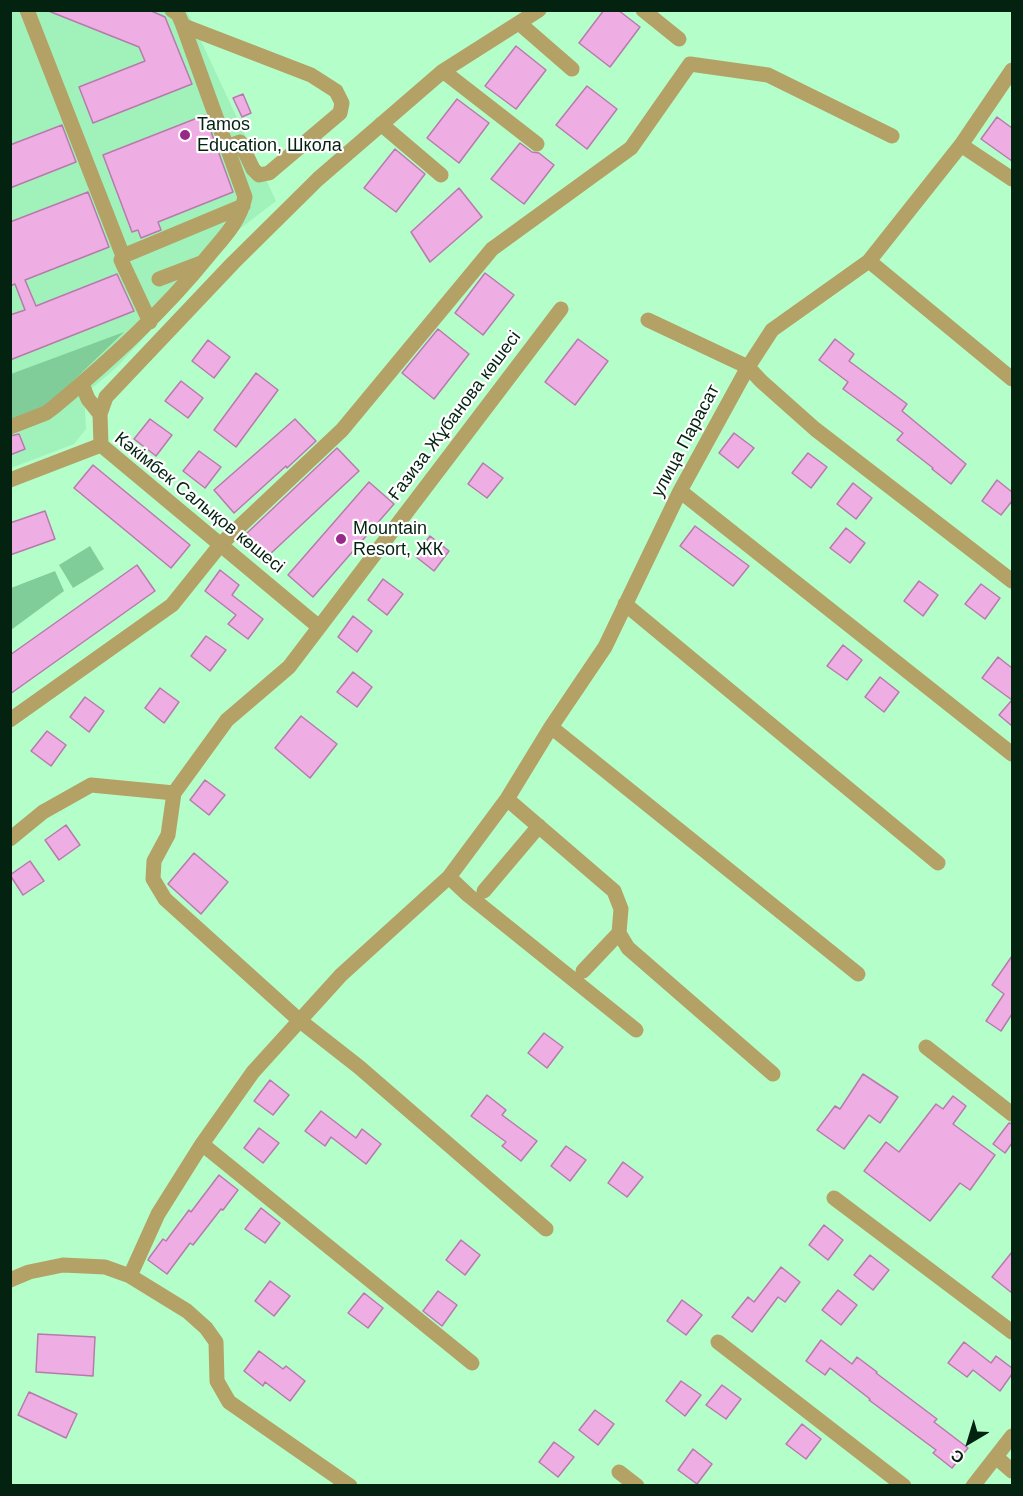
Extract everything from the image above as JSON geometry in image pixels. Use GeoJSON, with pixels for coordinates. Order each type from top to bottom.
{"type":"FeatureCollection","features":[{"type":"Feature","properties":{"kind":"street"},"geometry":{"type":"LineString","coordinates":[[27,10],[123,256],[121,260],[150,322]]}},
{"type":"Feature","properties":{"kind":"street"},"geometry":{"type":"LineString","coordinates":[[10,427],[46,413],[82,384],[150,322],[238,219],[245,197],[184,26],[178,14],[172,10]]}},
{"type":"Feature","properties":{"kind":"street"},"geometry":{"type":"LineString","coordinates":[[101,445],[99,414],[106,397],[233,263],[318,179],[442,71],[539,10]]}},
{"type":"Feature","properties":{"kind":"street"},"geometry":{"type":"LineString","coordinates":[[643,10],[680,39]]}},
{"type":"Feature","properties":{"kind":"street"},"geometry":{"type":"LineString","coordinates":[[519,23],[572,69]]}},
{"type":"Feature","properties":{"kind":"street"},"geometry":{"type":"LineString","coordinates":[[184,26],[311,75],[336,92],[342,103],[340,113],[269,173],[259,175],[254,170],[240,142],[227,147]]}},
{"type":"Feature","properties":{"kind":"street"},"geometry":{"type":"LineString","coordinates":[[10,720],[172,605],[221,544],[342,430],[492,249],[631,148],[690,64],[768,75],[892,136]]}},
{"type":"Feature","properties":{"kind":"street","name":"улица Парасат"},"geometry":{"type":"LineString","coordinates":[[130,1276],[158,1214],[202,1143],[252,1072],[350,968],[449,877],[507,799],[551,727],[605,647],[680,491],[748,366],[772,330],[869,261],[961,145],[1012,70]]}},
{"type":"Feature","properties":{"kind":"street"},"geometry":{"type":"LineString","coordinates":[[442,71],[537,144]]}},
{"type":"Feature","properties":{"kind":"street"},"geometry":{"type":"LineString","coordinates":[[381,124],[441,175]]}},
{"type":"Feature","properties":{"kind":"street"},"geometry":{"type":"LineString","coordinates":[[961,145],[1012,179]]}},
{"type":"Feature","properties":{"kind":"street"},"geometry":{"type":"LineString","coordinates":[[123,256],[243,206]]}},
{"type":"Feature","properties":{"kind":"street"},"geometry":{"type":"LineString","coordinates":[[869,261],[1012,379]]}},
{"type":"Feature","properties":{"kind":"street"},"geometry":{"type":"LineString","coordinates":[[159,279],[203,262]]}},
{"type":"Feature","properties":{"kind":"street","name":"Ғазиза Жұбанова көшесі"},"geometry":{"type":"LineString","coordinates":[[174,793],[227,720],[289,667],[561,309]]}},
{"type":"Feature","properties":{"kind":"street"},"geometry":{"type":"LineString","coordinates":[[648,320],[748,366],[761,381],[815,429],[1012,581]]}},
{"type":"Feature","properties":{"kind":"street"},"geometry":{"type":"LineString","coordinates":[[82,384],[88,399],[99,414]]}},
{"type":"Feature","properties":{"kind":"street","name":"Кәкімбек Салықов көшесі"},"geometry":{"type":"LineString","coordinates":[[10,480],[101,445],[319,627]]}},
{"type":"Feature","properties":{"kind":"street"},"geometry":{"type":"LineString","coordinates":[[680,491],[1012,754]]}},
{"type":"Feature","properties":{"kind":"street"},"geometry":{"type":"LineString","coordinates":[[625,604],[938,864]]}},
{"type":"Feature","properties":{"kind":"street"},"geometry":{"type":"LineString","coordinates":[[551,727],[858,974]]}},
{"type":"Feature","properties":{"kind":"street"},"geometry":{"type":"LineString","coordinates":[[10,839],[43,812],[91,785],[174,793],[168,835],[154,861],[153,879],[165,899],[299,1020],[359,1067],[546,1229]]}},
{"type":"Feature","properties":{"kind":"street"},"geometry":{"type":"LineString","coordinates":[[507,799],[614,891],[621,909],[619,933],[628,948],[773,1074]]}},
{"type":"Feature","properties":{"kind":"street"},"geometry":{"type":"LineString","coordinates":[[484,891],[539,826]]}},
{"type":"Feature","properties":{"kind":"street"},"geometry":{"type":"LineString","coordinates":[[449,877],[468,895],[636,1030]]}},
{"type":"Feature","properties":{"kind":"street"},"geometry":{"type":"LineString","coordinates":[[583,970],[619,933]]}},
{"type":"Feature","properties":{"kind":"street"},"geometry":{"type":"LineString","coordinates":[[926,1047],[1012,1114]]}},
{"type":"Feature","properties":{"kind":"street"},"geometry":{"type":"LineString","coordinates":[[202,1143],[472,1363]]}},
{"type":"Feature","properties":{"kind":"street"},"geometry":{"type":"LineString","coordinates":[[834,1198],[1012,1332]]}},
{"type":"Feature","properties":{"kind":"street"},"geometry":{"type":"LineString","coordinates":[[10,1280],[29,1272],[63,1265],[105,1267],[130,1276],[187,1311],[206,1328],[216,1342],[217,1381],[230,1402],[350,1485]]}},
{"type":"Feature","properties":{"kind":"street"},"geometry":{"type":"LineString","coordinates":[[718,1342],[904,1485]]}},
{"type":"Feature","properties":{"kind":"street"},"geometry":{"type":"LineString","coordinates":[[973,1485],[1012,1436]]}},
{"type":"Feature","properties":{"kind":"street"},"geometry":{"type":"LineString","coordinates":[[996,1457],[1012,1471]]}},
{"type":"Feature","properties":{"kind":"street"},"geometry":{"type":"LineString","coordinates":[[619,1472],[637,1485]]}},
{"type":"Feature","properties":{"kind":"shaded area"},"geometry":{"type":"Polygon","coordinates":[[[11,11],[187,11],[276,201],[237,231],[117,367],[84,395],[86,429],[74,444],[11,468],[11,11]]]}},
{"type":"Feature","properties":{"kind":"shaded area"},"geometry":{"type":"Polygon","coordinates":[[[124,332],[48,405],[11,422],[11,374],[124,332]]]}},
{"type":"Feature","properties":{"kind":"shaded area"},"geometry":{"type":"Polygon","coordinates":[[[90,546],[104,569],[73,588],[59,565],[90,546]]]}},
{"type":"Feature","properties":{"kind":"shaded area"},"geometry":{"type":"Polygon","coordinates":[[[55,571],[64,591],[11,630],[11,588],[55,571]]]}},
{"type":"Feature","properties":{"kind":"building"},"geometry":{"type":"Polygon","coordinates":[[[46,10],[149,10],[165,17],[192,84],[93,123],[79,87],[145,61],[139,47],[46,10]]]}},
{"type":"Feature","properties":{"kind":"building"},"geometry":{"type":"Polygon","coordinates":[[[604,10],[618,10],[640,27],[610,67],[579,43],[604,10]]]}},
{"type":"Feature","properties":{"kind":"building"},"geometry":{"type":"Polygon","coordinates":[[[516,46],[546,70],[516,109],[485,86],[516,46]]]}},
{"type":"Feature","properties":{"kind":"building"},"geometry":{"type":"Polygon","coordinates":[[[587,86],[617,109],[587,149],[556,125],[587,86]]]}},
{"type":"Feature","properties":{"kind":"building"},"geometry":{"type":"Polygon","coordinates":[[[243,94],[251,113],[242,117],[233,98],[243,94]]]}},
{"type":"Feature","properties":{"kind":"building"},"geometry":{"type":"Polygon","coordinates":[[[457,99],[489,123],[459,163],[427,138],[457,99]]]}},
{"type":"Feature","properties":{"kind":"building"},"geometry":{"type":"Polygon","coordinates":[[[205,115],[233,192],[158,222],[161,230],[141,238],[138,230],[132,232],[103,155],[205,115]]]}},
{"type":"Feature","properties":{"kind":"building"},"geometry":{"type":"Polygon","coordinates":[[[997,117],[1012,128],[1012,161],[981,139],[997,117]]]}},
{"type":"Feature","properties":{"kind":"building"},"geometry":{"type":"Polygon","coordinates":[[[62,125],[76,162],[10,188],[10,145],[62,125]]]}},
{"type":"Feature","properties":{"kind":"building"},"geometry":{"type":"Polygon","coordinates":[[[520,143],[532,152],[539,153],[554,165],[524,204],[491,179],[520,143]]]}},
{"type":"Feature","properties":{"kind":"building"},"geometry":{"type":"Polygon","coordinates":[[[395,149],[425,174],[396,212],[364,188],[395,149]]]}},
{"type":"Feature","properties":{"kind":"building"},"geometry":{"type":"Polygon","coordinates":[[[459,188],[482,217],[430,262],[411,232],[459,188]]]}},
{"type":"Feature","properties":{"kind":"building"},"geometry":{"type":"Polygon","coordinates":[[[88,192],[109,247],[25,280],[36,306],[117,274],[134,311],[10,360],[10,315],[25,310],[15,284],[10,286],[10,222],[88,192]]]}},
{"type":"Feature","properties":{"kind":"building"},"geometry":{"type":"Polygon","coordinates":[[[485,273],[514,295],[483,335],[455,313],[485,273]]]}},
{"type":"Feature","properties":{"kind":"building"},"geometry":{"type":"Polygon","coordinates":[[[438,329],[469,354],[434,399],[402,373],[438,329]]]}},
{"type":"Feature","properties":{"kind":"building"},"geometry":{"type":"Polygon","coordinates":[[[578,339],[608,361],[575,405],[545,382],[578,339]]]}},
{"type":"Feature","properties":{"kind":"building"},"geometry":{"type":"Polygon","coordinates":[[[835,339],[854,354],[849,361],[907,404],[902,411],[966,464],[951,484],[897,440],[903,433],[843,389],[848,382],[819,360],[835,339]]]}},
{"type":"Feature","properties":{"kind":"building"},"geometry":{"type":"Polygon","coordinates":[[[208,340],[230,357],[214,378],[192,361],[208,340]]]}},
{"type":"Feature","properties":{"kind":"building"},"geometry":{"type":"Polygon","coordinates":[[[256,373],[278,390],[236,447],[214,430],[256,373]]]}},
{"type":"Feature","properties":{"kind":"building"},"geometry":{"type":"Polygon","coordinates":[[[181,381],[203,398],[188,418],[165,401],[181,381]]]}},
{"type":"Feature","properties":{"kind":"building"},"geometry":{"type":"Polygon","coordinates":[[[150,419],[172,435],[156,456],[134,439],[150,419]]]}},
{"type":"Feature","properties":{"kind":"building"},"geometry":{"type":"Polygon","coordinates":[[[295,419],[316,441],[234,513],[214,490],[295,419]]]}},
{"type":"Feature","properties":{"kind":"building"},"geometry":{"type":"Polygon","coordinates":[[[734,433],[754,448],[738,468],[719,453],[734,433]]]}},
{"type":"Feature","properties":{"kind":"building"},"geometry":{"type":"Polygon","coordinates":[[[19,434],[25,449],[10,455],[10,436],[19,434]]]}},
{"type":"Feature","properties":{"kind":"building"},"geometry":{"type":"Polygon","coordinates":[[[337,448],[359,471],[268,556],[247,533],[337,448]]]}},
{"type":"Feature","properties":{"kind":"building"},"geometry":{"type":"Polygon","coordinates":[[[199,451],[221,467],[205,488],[183,471],[199,451]]]}},
{"type":"Feature","properties":{"kind":"building"},"geometry":{"type":"Polygon","coordinates":[[[808,453],[827,467],[811,488],[792,473],[808,453]]]}},
{"type":"Feature","properties":{"kind":"building"},"geometry":{"type":"Polygon","coordinates":[[[483,463],[503,478],[487,498],[468,484],[483,463]]]}},
{"type":"Feature","properties":{"kind":"building"},"geometry":{"type":"Polygon","coordinates":[[[93,465],[190,545],[171,568],[74,488],[93,465]]]}},
{"type":"Feature","properties":{"kind":"building"},"geometry":{"type":"Polygon","coordinates":[[[997,480],[1012,492],[1012,501],[1001,515],[982,501],[997,480]]]}},
{"type":"Feature","properties":{"kind":"building","name":"Mountain Resort, ЖК"},"geometry":{"type":"Polygon","coordinates":[[[369,482],[394,504],[313,597],[288,575],[369,482]]]}},
{"type":"Feature","properties":{"kind":"building"},"geometry":{"type":"Polygon","coordinates":[[[853,483],[872,498],[856,519],[837,504],[853,483]]]}},
{"type":"Feature","properties":{"kind":"building"},"geometry":{"type":"Polygon","coordinates":[[[45,511],[55,539],[10,555],[10,523],[45,511]]]}},
{"type":"Feature","properties":{"kind":"building"},"geometry":{"type":"Polygon","coordinates":[[[695,526],[749,566],[733,586],[680,546],[695,526]]]}},
{"type":"Feature","properties":{"kind":"building"},"geometry":{"type":"Polygon","coordinates":[[[846,528],[865,543],[850,563],[830,548],[846,528]]]}},
{"type":"Feature","properties":{"kind":"building"},"geometry":{"type":"Polygon","coordinates":[[[430,536],[449,551],[434,571],[415,556],[430,536]]]}},
{"type":"Feature","properties":{"kind":"building"},"geometry":{"type":"Polygon","coordinates":[[[137,565],[155,591],[10,694],[10,655],[137,565]]]}},
{"type":"Feature","properties":{"kind":"building"},"geometry":{"type":"Polygon","coordinates":[[[220,570],[239,585],[232,595],[263,619],[248,639],[228,624],[236,615],[205,591],[220,570]]]}},
{"type":"Feature","properties":{"kind":"building"},"geometry":{"type":"Polygon","coordinates":[[[383,579],[403,594],[387,615],[368,600],[383,579]]]}},
{"type":"Feature","properties":{"kind":"building"},"geometry":{"type":"Polygon","coordinates":[[[919,581],[938,595],[923,616],[904,601],[919,581]]]}},
{"type":"Feature","properties":{"kind":"building"},"geometry":{"type":"Polygon","coordinates":[[[981,584],[1000,598],[985,619],[965,604],[981,584]]]}},
{"type":"Feature","properties":{"kind":"building"},"geometry":{"type":"Polygon","coordinates":[[[353,616],[372,631],[357,652],[338,637],[353,616]]]}},
{"type":"Feature","properties":{"kind":"building"},"geometry":{"type":"Polygon","coordinates":[[[206,636],[226,650],[210,671],[191,656],[206,636]]]}},
{"type":"Feature","properties":{"kind":"building"},"geometry":{"type":"Polygon","coordinates":[[[843,645],[862,660],[847,680],[827,666],[843,645]]]}},
{"type":"Feature","properties":{"kind":"building"},"geometry":{"type":"Polygon","coordinates":[[[998,657],[1012,668],[1012,700],[982,678],[998,657]]]}},
{"type":"Feature","properties":{"kind":"building"},"geometry":{"type":"Polygon","coordinates":[[[353,672],[372,687],[357,707],[337,692],[353,672]]]}},
{"type":"Feature","properties":{"kind":"building"},"geometry":{"type":"Polygon","coordinates":[[[880,677],[899,692],[884,712],[865,697],[880,677]]]}},
{"type":"Feature","properties":{"kind":"building"},"geometry":{"type":"Polygon","coordinates":[[[160,688],[179,702],[164,723],[145,708],[160,688]]]}},
{"type":"Feature","properties":{"kind":"building"},"geometry":{"type":"Polygon","coordinates":[[[85,697],[104,711],[89,732],[70,717],[85,697]]]}},
{"type":"Feature","properties":{"kind":"building"},"geometry":{"type":"Polygon","coordinates":[[[1012,700],[1012,726],[999,715],[1012,700]]]}},
{"type":"Feature","properties":{"kind":"building"},"geometry":{"type":"Polygon","coordinates":[[[301,716],[337,744],[310,778],[275,748],[301,716]]]}},
{"type":"Feature","properties":{"kind":"building"},"geometry":{"type":"Polygon","coordinates":[[[47,731],[66,745],[51,766],[31,751],[47,731]]]}},
{"type":"Feature","properties":{"kind":"building"},"geometry":{"type":"Polygon","coordinates":[[[205,780],[225,795],[209,815],[190,800],[205,780]]]}},
{"type":"Feature","properties":{"kind":"building"},"geometry":{"type":"Polygon","coordinates":[[[66,825],[80,845],[59,860],[45,840],[66,825]]]}},
{"type":"Feature","properties":{"kind":"building"},"geometry":{"type":"Polygon","coordinates":[[[194,853],[228,882],[201,914],[168,884],[194,853]]]}},
{"type":"Feature","properties":{"kind":"building"},"geometry":{"type":"Polygon","coordinates":[[[30,861],[44,881],[23,895],[10,875],[30,861]]]}},
{"type":"Feature","properties":{"kind":"building"},"geometry":{"type":"Polygon","coordinates":[[[1012,956],[1012,1014],[1001,1031],[986,1021],[1004,994],[992,985],[1012,956]]]}},
{"type":"Feature","properties":{"kind":"building"},"geometry":{"type":"Polygon","coordinates":[[[544,1033],[563,1047],[547,1068],[528,1053],[544,1033]]]}},
{"type":"Feature","properties":{"kind":"building"},"geometry":{"type":"Polygon","coordinates":[[[863,1074],[898,1097],[880,1123],[869,1115],[844,1149],[817,1130],[835,1106],[840,1109],[863,1074]]]}},
{"type":"Feature","properties":{"kind":"building"},"geometry":{"type":"Polygon","coordinates":[[[270,1080],[289,1095],[273,1115],[254,1101],[270,1080]]]}},
{"type":"Feature","properties":{"kind":"building"},"geometry":{"type":"Polygon","coordinates":[[[487,1095],[506,1110],[502,1115],[537,1141],[521,1161],[502,1146],[506,1142],[471,1116],[487,1095]]]}},
{"type":"Feature","properties":{"kind":"building"},"geometry":{"type":"Polygon","coordinates":[[[953,1096],[966,1106],[953,1124],[995,1155],[970,1190],[960,1183],[930,1221],[864,1171],[886,1142],[899,1152],[936,1104],[943,1109],[953,1096]]]}},
{"type":"Feature","properties":{"kind":"building"},"geometry":{"type":"Polygon","coordinates":[[[321,1111],[356,1138],[362,1129],[381,1144],[366,1164],[331,1137],[325,1146],[305,1131],[321,1111]]]}},
{"type":"Feature","properties":{"kind":"building"},"geometry":{"type":"Polygon","coordinates":[[[1009,1123],[1012,1124],[1012,1143],[1005,1153],[993,1144],[1009,1123]]]}},
{"type":"Feature","properties":{"kind":"building"},"geometry":{"type":"Polygon","coordinates":[[[259,1128],[279,1143],[263,1163],[244,1148],[259,1128]]]}},
{"type":"Feature","properties":{"kind":"building"},"geometry":{"type":"Polygon","coordinates":[[[566,1146],[586,1160],[570,1181],[551,1166],[566,1146]]]}},
{"type":"Feature","properties":{"kind":"building"},"geometry":{"type":"Polygon","coordinates":[[[623,1162],[643,1177],[627,1197],[608,1183],[623,1162]]]}},
{"type":"Feature","properties":{"kind":"building"},"geometry":{"type":"Polygon","coordinates":[[[219,1175],[238,1190],[193,1245],[190,1243],[167,1274],[148,1260],[149,1258],[163,1239],[166,1241],[189,1210],[191,1212],[219,1175]]]}},
{"type":"Feature","properties":{"kind":"building"},"geometry":{"type":"Polygon","coordinates":[[[261,1208],[280,1223],[265,1243],[245,1229],[261,1208]]]}},
{"type":"Feature","properties":{"kind":"building"},"geometry":{"type":"Polygon","coordinates":[[[824,1225],[843,1240],[828,1260],[809,1245],[824,1225]]]}},
{"type":"Feature","properties":{"kind":"building"},"geometry":{"type":"Polygon","coordinates":[[[461,1240],[480,1255],[465,1275],[446,1260],[461,1240]]]}},
{"type":"Feature","properties":{"kind":"building"},"geometry":{"type":"Polygon","coordinates":[[[1012,1252],[1012,1293],[992,1277],[1012,1252]]]}},
{"type":"Feature","properties":{"kind":"building"},"geometry":{"type":"Polygon","coordinates":[[[870,1255],[889,1270],[873,1290],[854,1275],[870,1255]]]}},
{"type":"Feature","properties":{"kind":"building"},"geometry":{"type":"Polygon","coordinates":[[[781,1267],[800,1282],[785,1302],[778,1297],[752,1332],[732,1317],[748,1297],[754,1302],[781,1267]]]}},
{"type":"Feature","properties":{"kind":"building"},"geometry":{"type":"Polygon","coordinates":[[[270,1281],[290,1296],[274,1316],[255,1301],[270,1281]]]}},
{"type":"Feature","properties":{"kind":"building"},"geometry":{"type":"Polygon","coordinates":[[[838,1290],[857,1305],[841,1325],[822,1310],[838,1290]]]}},
{"type":"Feature","properties":{"kind":"building"},"geometry":{"type":"Polygon","coordinates":[[[438,1291],[457,1305],[442,1326],[423,1311],[438,1291]]]}},
{"type":"Feature","properties":{"kind":"building"},"geometry":{"type":"Polygon","coordinates":[[[364,1293],[383,1308],[368,1328],[348,1313],[364,1293]]]}},
{"type":"Feature","properties":{"kind":"building"},"geometry":{"type":"Polygon","coordinates":[[[682,1300],[702,1315],[686,1335],[667,1321],[682,1300]]]}},
{"type":"Feature","properties":{"kind":"building"},"geometry":{"type":"Polygon","coordinates":[[[38,1334],[95,1337],[93,1376],[36,1372],[38,1334]]]}},
{"type":"Feature","properties":{"kind":"building"},"geometry":{"type":"Polygon","coordinates":[[[821,1340],[852,1364],[857,1357],[937,1419],[934,1422],[968,1448],[952,1468],[933,1453],[936,1450],[830,1368],[825,1375],[806,1361],[821,1340]]]}},
{"type":"Feature","properties":{"kind":"building"},"geometry":{"type":"Polygon","coordinates":[[[964,1342],[991,1363],[996,1356],[1012,1368],[1012,1374],[1000,1391],[973,1370],[967,1377],[948,1363],[964,1342]]]}},
{"type":"Feature","properties":{"kind":"building"},"geometry":{"type":"Polygon","coordinates":[[[259,1351],[283,1369],[286,1366],[305,1381],[290,1401],[265,1382],[263,1386],[244,1371],[259,1351]]]}},
{"type":"Feature","properties":{"kind":"building"},"geometry":{"type":"Polygon","coordinates":[[[681,1381],[701,1395],[685,1416],[666,1401],[681,1381]]]}},
{"type":"Feature","properties":{"kind":"building"},"geometry":{"type":"Polygon","coordinates":[[[722,1385],[741,1399],[726,1419],[706,1405],[722,1385]]]}},
{"type":"Feature","properties":{"kind":"building"},"geometry":{"type":"Polygon","coordinates":[[[29,1392],[77,1414],[66,1438],[18,1415],[29,1392]]]}},
{"type":"Feature","properties":{"kind":"building"},"geometry":{"type":"Polygon","coordinates":[[[595,1410],[614,1424],[598,1445],[579,1430],[595,1410]]]}},
{"type":"Feature","properties":{"kind":"building"},"geometry":{"type":"Polygon","coordinates":[[[802,1424],[821,1439],[806,1459],[786,1444],[802,1424]]]}},
{"type":"Feature","properties":{"kind":"building"},"geometry":{"type":"Polygon","coordinates":[[[554,1442],[574,1457],[558,1477],[539,1462],[554,1442]]]}},
{"type":"Feature","properties":{"kind":"building"},"geometry":{"type":"Polygon","coordinates":[[[693,1449],[712,1464],[697,1484],[678,1470],[693,1449]]]}},
{"type":"Feature","properties":{"kind":"place","name":"Tamos Education, Школа"},"geometry":{"type":"Point","coordinates":[185,135]}},
{"type":"Feature","properties":{"kind":"place","name":"Mountain Resort, ЖК"},"geometry":{"type":"Point","coordinates":[341,539]}}]}
